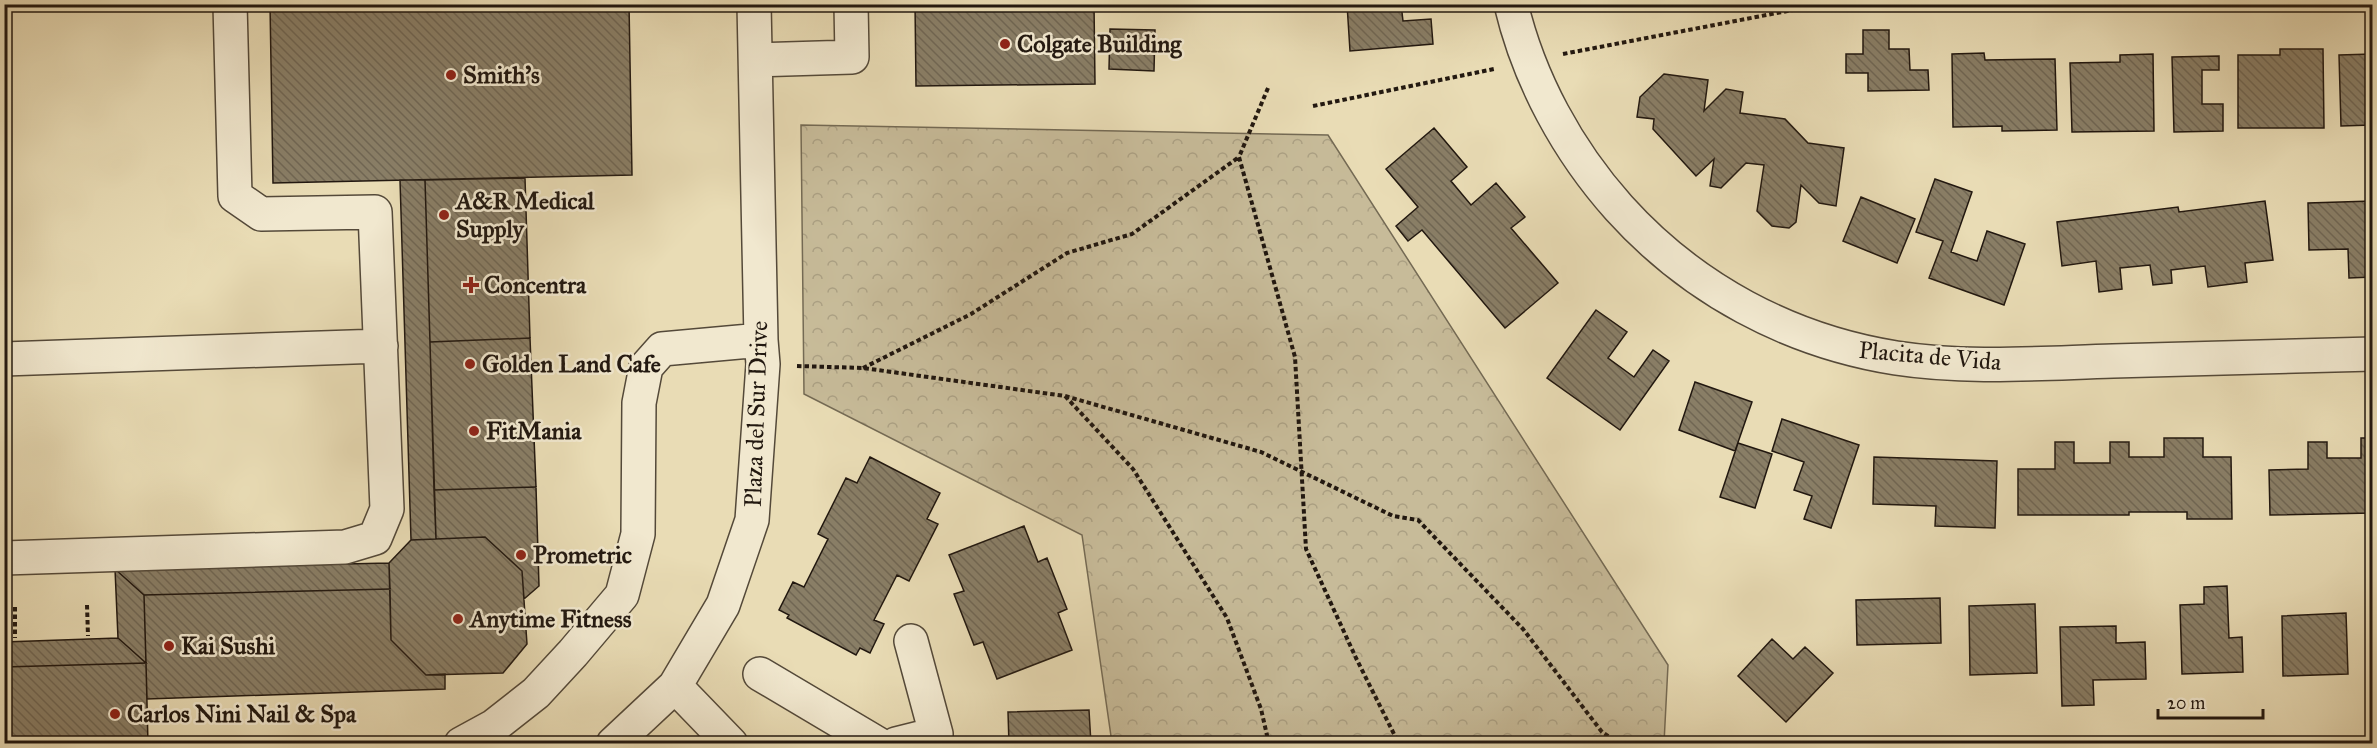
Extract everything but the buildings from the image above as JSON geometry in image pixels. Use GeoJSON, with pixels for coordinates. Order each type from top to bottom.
{"type":"FeatureCollection","features":[{"type":"Feature","properties":{"kind":"street"},"geometry":{"type":"LineString","coordinates":[[4,558],[345,547],[375,538],[387,509],[375,212],[261,214],[235,196],[230,4]]}},
{"type":"Feature","properties":{"kind":"street","name":"Plaza del Sur Drive"},"geometry":{"type":"LineString","coordinates":[[613,744],[675,686],[723,605],[752,520],[762,352],[754,4]]}},
{"type":"Feature","properties":{"kind":"street"},"geometry":{"type":"LineString","coordinates":[[756,60],[852,57],[851,4]]}},
{"type":"Feature","properties":{"kind":"street","name":"Placita de Vida"},"geometry":{"type":"LineString","coordinates":[[1511,4],[1529,61],[1548,105],[1573,148],[1601,188],[1633,224],[1668,256],[1706,285],[1750,311],[1796,332],[1844,348],[1897,358],[1949,363],[2373,354]]}},
{"type":"Feature","properties":{"kind":"street"},"geometry":{"type":"LineString","coordinates":[[4,358],[381,346]]}},
{"type":"Feature","properties":{"kind":"street"},"geometry":{"type":"LineString","coordinates":[[461,744],[494,726],[536,693],[622,595],[638,534],[639,403],[646,367],[662,349],[762,352]]}},
{"type":"Feature","properties":{"kind":"street"},"geometry":{"type":"LineString","coordinates":[[896,744],[936,739],[911,641]]}},
{"type":"Feature","properties":{"kind":"street"},"geometry":{"type":"LineString","coordinates":[[760,674],[878,744]]}},
{"type":"Feature","properties":{"kind":"street"},"geometry":{"type":"LineString","coordinates":[[675,686],[731,744]]}},
{"type":"Feature","properties":{"kind":"path"},"geometry":{"type":"LineString","coordinates":[[1313,106],[1529,61],[1824,4]]}},
{"type":"Feature","properties":{"kind":"path"},"geometry":{"type":"LineString","coordinates":[[863,368],[971,314],[1067,253],[1132,234],[1239,156],[1268,88]]}},
{"type":"Feature","properties":{"kind":"path"},"geometry":{"type":"LineString","coordinates":[[1239,156],[1295,357],[1306,549],[1399,744]]}},
{"type":"Feature","properties":{"kind":"path"},"geometry":{"type":"LineString","coordinates":[[762,352],[1065,396],[1261,452],[1393,516],[1418,520],[1523,629],[1602,732],[1620,744]]}},
{"type":"Feature","properties":{"kind":"path"},"geometry":{"type":"LineString","coordinates":[[1065,396],[1133,469],[1227,618],[1261,709],[1269,744]]}},
{"type":"Feature","properties":{"kind":"path"},"geometry":{"type":"LineString","coordinates":[[87,605],[88,636]]}},
{"type":"Feature","properties":{"kind":"path"},"geometry":{"type":"LineString","coordinates":[[15,607],[15,638]]}},
{"type":"Feature","properties":{"kind":"green space"},"geometry":{"type":"Polygon","coordinates":[[[801,125],[1328,135],[1668,665],[1664,743],[1112,743],[1082,535],[804,394],[801,125]]]}},
{"type":"Feature","properties":{"kind":"place","name":"Colgate Building"},"geometry":{"type":"Point","coordinates":[1005,44]}},
{"type":"Feature","properties":{"kind":"place","name":"Smith's"},"geometry":{"type":"Point","coordinates":[451,75]}},
{"type":"Feature","properties":{"kind":"place","name":"A&R Medical Supply"},"geometry":{"type":"Point","coordinates":[444,215]}},
{"type":"Feature","properties":{"kind":"place","name":"Concentra"},"geometry":{"type":"Point","coordinates":[471,285]}},
{"type":"Feature","properties":{"kind":"place","name":"Golden Land Cafe"},"geometry":{"type":"Point","coordinates":[470,364]}},
{"type":"Feature","properties":{"kind":"place","name":"FitMania"},"geometry":{"type":"Point","coordinates":[474,431]}},
{"type":"Feature","properties":{"kind":"place","name":"Prometric"},"geometry":{"type":"Point","coordinates":[521,555]}},
{"type":"Feature","properties":{"kind":"place","name":"Anytime Fitness"},"geometry":{"type":"Point","coordinates":[458,619]}},
{"type":"Feature","properties":{"kind":"place","name":"Kai Sushi"},"geometry":{"type":"Point","coordinates":[169,646]}},
{"type":"Feature","properties":{"kind":"place","name":"Carlos Nini Nail & Spa"},"geometry":{"type":"Point","coordinates":[115,714]}}]}
